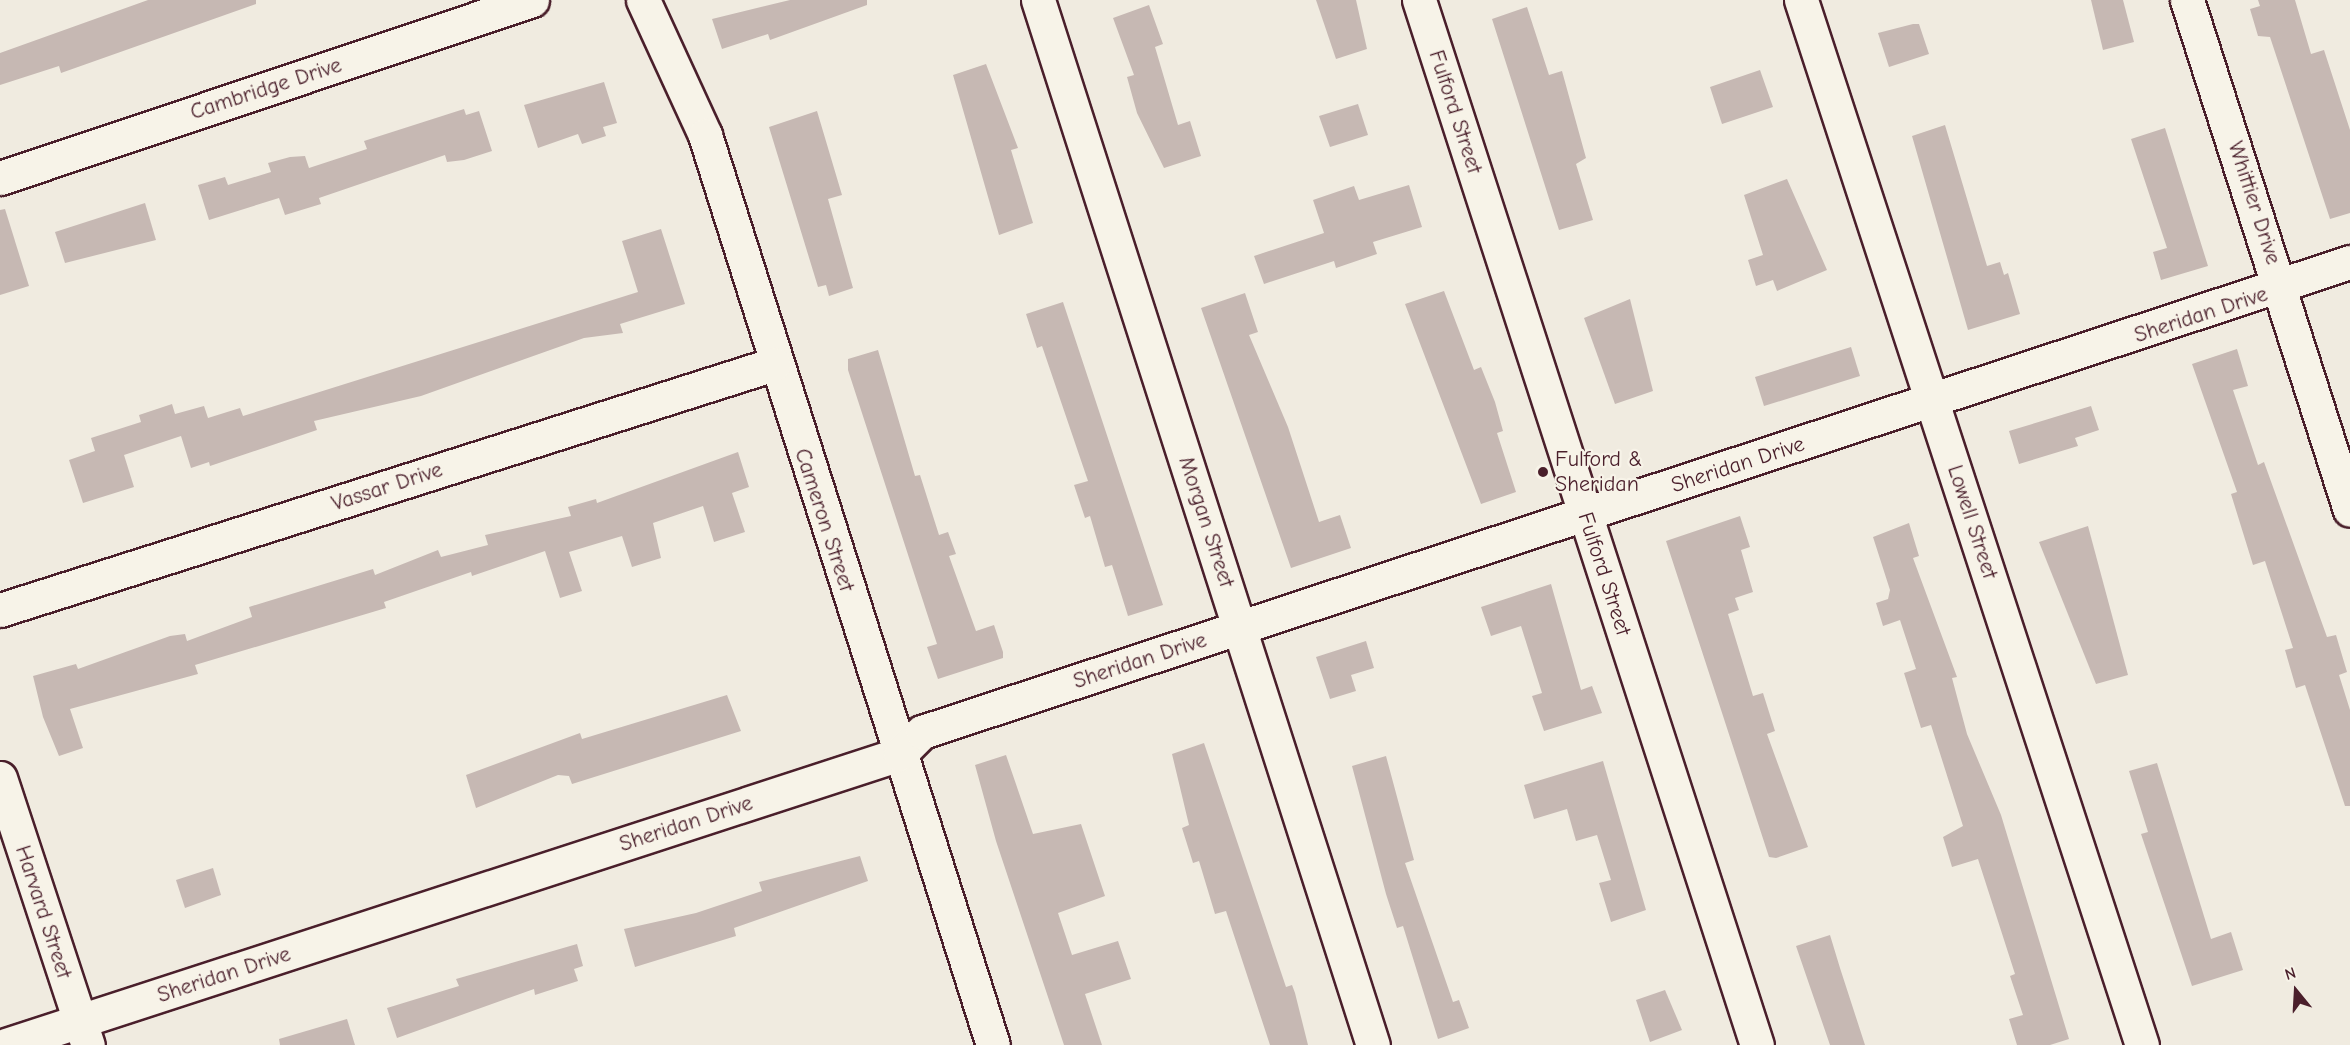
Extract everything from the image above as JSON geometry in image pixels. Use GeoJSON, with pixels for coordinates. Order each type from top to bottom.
{"type":"FeatureCollection","features":[{"type":"Feature","properties":{"kind":"street","name":"Cambridge Drive"},"geometry":{"type":"LineString","coordinates":[[0,178],[532,0]]}},
{"type":"Feature","properties":{"kind":"street","name":"Cameron Street"},"geometry":{"type":"LineString","coordinates":[[643,0],[705,135],[774,364],[993,1045]]}},
{"type":"Feature","properties":{"kind":"street","name":"Morgan Street"},"geometry":{"type":"LineString","coordinates":[[1038,0],[1373,1045]]}},
{"type":"Feature","properties":{"kind":"street","name":"Fulford Street"},"geometry":{"type":"LineString","coordinates":[[1419,0],[1757,1045]]}},
{"type":"Feature","properties":{"kind":"street","name":"Lowell Street"},"geometry":{"type":"LineString","coordinates":[[1801,0],[2142,1045]]}},
{"type":"Feature","properties":{"kind":"street","name":"Whittier Drive"},"geometry":{"type":"LineString","coordinates":[[2187,0],[2282,288],[2350,510]]}},
{"type":"Feature","properties":{"kind":"street","name":"Sheridan Drive"},"geometry":{"type":"LineString","coordinates":[[6,1045],[84,1033],[900,754],[922,732],[2282,288],[2350,262]]}},
{"type":"Feature","properties":{"kind":"street","name":"Vassar Drive"},"geometry":{"type":"LineString","coordinates":[[0,610],[774,364]]}},
{"type":"Feature","properties":{"kind":"street","name":"Harvard Street"},"geometry":{"type":"LineString","coordinates":[[0,778],[84,1033]]}},
{"type":"Feature","properties":{"kind":"building"},"geometry":{"type":"Polygon","coordinates":[[[148,0],[256,0],[256,4],[61,73],[59,66],[0,85],[0,53],[148,0]]]}},
{"type":"Feature","properties":{"kind":"building"},"geometry":{"type":"Polygon","coordinates":[[[790,0],[867,0],[867,5],[770,40],[768,34],[722,49],[712,19],[790,0]]]}},
{"type":"Feature","properties":{"kind":"building"},"geometry":{"type":"Polygon","coordinates":[[[1316,0],[1356,0],[1367,49],[1336,59],[1316,0]]]}},
{"type":"Feature","properties":{"kind":"building"},"geometry":{"type":"Polygon","coordinates":[[[2091,0],[2123,0],[2134,42],[2103,50],[2091,0]]]}},
{"type":"Feature","properties":{"kind":"building"},"geometry":{"type":"Polygon","coordinates":[[[2258,0],[2295,0],[2311,54],[2324,50],[2350,130],[2350,213],[2330,219],[2270,37],[2258,36],[2250,9],[2260,6],[2258,0]]]}},
{"type":"Feature","properties":{"kind":"building"},"geometry":{"type":"Polygon","coordinates":[[[1149,5],[1163,44],[1155,47],[1178,125],[1190,121],[1201,156],[1164,168],[1137,113],[1127,77],[1134,75],[1113,18],[1149,5]]]}},
{"type":"Feature","properties":{"kind":"building"},"geometry":{"type":"Polygon","coordinates":[[[1527,7],[1549,75],[1562,71],[1586,158],[1576,164],[1593,220],[1559,230],[1492,19],[1527,7]]]}},
{"type":"Feature","properties":{"kind":"building"},"geometry":{"type":"Polygon","coordinates":[[[1919,24],[1929,54],[1889,67],[1878,33],[1919,24]]]}},
{"type":"Feature","properties":{"kind":"building"},"geometry":{"type":"Polygon","coordinates":[[[986,64],[1018,148],[1011,150],[1033,223],[999,235],[953,75],[986,64]]]}},
{"type":"Feature","properties":{"kind":"building"},"geometry":{"type":"Polygon","coordinates":[[[1760,70],[1773,107],[1722,124],[1710,87],[1760,70]]]}},
{"type":"Feature","properties":{"kind":"building"},"geometry":{"type":"Polygon","coordinates":[[[604,82],[617,123],[603,127],[606,136],[582,144],[578,134],[538,148],[524,105],[604,82]]]}},
{"type":"Feature","properties":{"kind":"building"},"geometry":{"type":"Polygon","coordinates":[[[1358,104],[1368,135],[1330,147],[1319,116],[1358,104]]]}},
{"type":"Feature","properties":{"kind":"building"},"geometry":{"type":"Polygon","coordinates":[[[464,109],[466,115],[479,111],[492,151],[464,160],[447,162],[445,155],[319,198],[321,204],[285,215],[279,198],[209,220],[198,185],[225,177],[228,185],[271,172],[268,163],[290,157],[305,156],[309,168],[367,149],[364,141],[464,109]]]}},
{"type":"Feature","properties":{"kind":"building"},"geometry":{"type":"Polygon","coordinates":[[[817,111],[842,195],[828,199],[853,288],[829,296],[826,285],[818,287],[769,127],[817,111]]]}},
{"type":"Feature","properties":{"kind":"building"},"geometry":{"type":"Polygon","coordinates":[[[1945,125],[1987,266],[2000,262],[2004,275],[2008,273],[2020,314],[1968,330],[1912,136],[1945,125]]]}},
{"type":"Feature","properties":{"kind":"building"},"geometry":{"type":"Polygon","coordinates":[[[2165,128],[2208,266],[2161,280],[2153,252],[2167,248],[2131,139],[2165,128]]]}},
{"type":"Feature","properties":{"kind":"building"},"geometry":{"type":"Polygon","coordinates":[[[1787,179],[1827,270],[1777,291],[1773,280],[1756,286],[1748,260],[1763,255],[1744,195],[1787,179]]]}},
{"type":"Feature","properties":{"kind":"building"},"geometry":{"type":"Polygon","coordinates":[[[1409,185],[1422,227],[1373,242],[1377,254],[1336,268],[1334,261],[1264,284],[1254,256],[1324,233],[1313,200],[1354,186],[1359,200],[1409,185]]]}},
{"type":"Feature","properties":{"kind":"building"},"geometry":{"type":"Polygon","coordinates":[[[145,203],[156,240],[65,263],[55,232],[145,203]]]}},
{"type":"Feature","properties":{"kind":"building"},"geometry":{"type":"Polygon","coordinates":[[[5,209],[29,286],[0,295],[0,210],[5,209]]]}},
{"type":"Feature","properties":{"kind":"building"},"geometry":{"type":"Polygon","coordinates":[[[661,229],[685,304],[620,324],[623,333],[584,338],[421,396],[314,421],[317,430],[210,466],[209,462],[191,468],[181,436],[124,455],[134,487],[83,503],[69,460],[95,451],[91,438],[141,422],[139,415],[172,404],[175,414],[204,406],[208,418],[240,408],[243,416],[638,292],[622,241],[661,229]]]}},
{"type":"Feature","properties":{"kind":"building"},"geometry":{"type":"Polygon","coordinates":[[[1444,291],[1474,370],[1481,367],[1495,402],[1503,431],[1497,433],[1516,492],[1481,504],[1405,304],[1444,291]]]}},
{"type":"Feature","properties":{"kind":"building"},"geometry":{"type":"Polygon","coordinates":[[[1245,293],[1258,332],[1249,335],[1288,427],[1319,522],[1340,515],[1351,548],[1291,568],[1201,308],[1245,293]]]}},
{"type":"Feature","properties":{"kind":"building"},"geometry":{"type":"Polygon","coordinates":[[[1630,299],[1653,391],[1615,404],[1584,318],[1630,299]]]}},
{"type":"Feature","properties":{"kind":"building"},"geometry":{"type":"Polygon","coordinates":[[[1063,302],[1163,605],[1128,616],[1112,565],[1105,567],[1090,516],[1085,518],[1074,485],[1088,481],[1042,346],[1037,348],[1026,314],[1063,302]]]}},
{"type":"Feature","properties":{"kind":"building"},"geometry":{"type":"Polygon","coordinates":[[[1851,347],[1860,376],[1764,406],[1755,377],[1851,347]]]}},
{"type":"Feature","properties":{"kind":"building"},"geometry":{"type":"Polygon","coordinates":[[[2237,349],[2248,386],[2233,390],[2258,465],[2264,462],[2327,637],[2336,635],[2347,672],[2339,675],[2350,710],[2350,806],[2345,806],[2305,685],[2296,688],[2285,650],[2293,648],[2265,561],[2253,565],[2231,494],[2237,492],[2192,364],[2237,349]]]}},
{"type":"Feature","properties":{"kind":"building"},"geometry":{"type":"Polygon","coordinates":[[[878,350],[915,476],[920,475],[939,535],[948,532],[956,554],[949,556],[976,631],[994,625],[1003,652],[1003,658],[938,679],[927,647],[937,644],[848,370],[848,359],[878,350]]]}},
{"type":"Feature","properties":{"kind":"building"},"geometry":{"type":"Polygon","coordinates":[[[2091,406],[2099,430],[2075,438],[2078,446],[2019,464],[2009,431],[2091,406]]]}},
{"type":"Feature","properties":{"kind":"building"},"geometry":{"type":"Polygon","coordinates":[[[738,452],[749,487],[732,493],[745,532],[714,542],[703,506],[653,523],[661,558],[632,567],[622,536],[569,552],[582,591],[560,598],[545,551],[472,576],[471,572],[384,602],[386,608],[195,665],[198,674],[70,709],[83,748],[59,756],[43,717],[33,676],[76,664],[78,669],[170,636],[185,634],[187,641],[252,617],[249,607],[373,569],[375,575],[438,550],[441,557],[488,545],[485,535],[571,516],[568,507],[596,499],[597,503],[738,452]]]}},
{"type":"Feature","properties":{"kind":"building"},"geometry":{"type":"Polygon","coordinates":[[[1740,516],[1750,547],[1741,550],[1753,592],[1735,598],[1739,610],[1728,614],[1753,696],[1763,693],[1775,731],[1767,734],[1808,847],[1776,858],[1769,857],[1666,541],[1740,516]]]}},
{"type":"Feature","properties":{"kind":"building"},"geometry":{"type":"Polygon","coordinates":[[[1909,523],[1919,556],[1913,558],[1957,677],[1952,678],[1967,734],[2001,815],[2069,1039],[2050,1045],[2017,1045],[2009,1019],[2023,1015],[2010,976],[2015,974],[1978,859],[1952,867],[1943,837],[1963,826],[1931,725],[1921,728],[1904,673],[1916,669],[1900,620],[1883,626],[1876,603],[1888,599],[1890,590],[1873,537],[1909,523]]]}},
{"type":"Feature","properties":{"kind":"building"},"geometry":{"type":"Polygon","coordinates":[[[2088,526],[2128,675],[2096,684],[2039,542],[2088,526]]]}},
{"type":"Feature","properties":{"kind":"building"},"geometry":{"type":"Polygon","coordinates":[[[1551,584],[1581,690],[1592,686],[1602,713],[1544,731],[1532,696],[1542,693],[1521,626],[1491,636],[1481,607],[1551,584]]]}},
{"type":"Feature","properties":{"kind":"building"},"geometry":{"type":"Polygon","coordinates":[[[1366,641],[1374,668],[1351,675],[1356,691],[1330,699],[1316,657],[1366,641]]]}},
{"type":"Feature","properties":{"kind":"building"},"geometry":{"type":"Polygon","coordinates":[[[727,695],[741,731],[572,784],[569,776],[558,775],[476,808],[466,775],[580,733],[582,739],[727,695]]]}},
{"type":"Feature","properties":{"kind":"building"},"geometry":{"type":"Polygon","coordinates":[[[1204,743],[1286,987],[1292,985],[1295,993],[1308,1045],[1270,1045],[1226,911],[1215,914],[1199,861],[1193,863],[1182,828],[1189,825],[1172,754],[1204,743]]]}},
{"type":"Feature","properties":{"kind":"building"},"geometry":{"type":"Polygon","coordinates":[[[1006,755],[1033,834],[1081,824],[1105,896],[1058,913],[1072,955],[1118,941],[1131,979],[1085,994],[1102,1045],[1064,1045],[996,841],[975,765],[1006,755]]]}},
{"type":"Feature","properties":{"kind":"building"},"geometry":{"type":"Polygon","coordinates":[[[1386,756],[1414,860],[1405,863],[1453,1002],[1459,1000],[1469,1028],[1438,1039],[1403,926],[1397,928],[1386,894],[1352,766],[1386,756]]]}},
{"type":"Feature","properties":{"kind":"building"},"geometry":{"type":"Polygon","coordinates":[[[1603,761],[1646,910],[1611,922],[1599,883],[1611,880],[1597,835],[1576,841],[1567,809],[1534,819],[1524,785],[1603,761]]]}},
{"type":"Feature","properties":{"kind":"building"},"geometry":{"type":"Polygon","coordinates":[[[2157,763],[2211,939],[2231,932],[2243,970],[2192,986],[2141,834],[2148,832],[2129,771],[2157,763]]]}},
{"type":"Feature","properties":{"kind":"building"},"geometry":{"type":"Polygon","coordinates":[[[860,856],[868,881],[734,928],[736,936],[635,967],[624,929],[696,913],[762,891],[759,882],[860,856]]]}},
{"type":"Feature","properties":{"kind":"building"},"geometry":{"type":"Polygon","coordinates":[[[213,868],[221,895],[185,908],[176,880],[213,868]]]}},
{"type":"Feature","properties":{"kind":"building"},"geometry":{"type":"Polygon","coordinates":[[[1830,935],[1865,1045],[1830,1045],[1796,946],[1830,935]]]}},
{"type":"Feature","properties":{"kind":"building"},"geometry":{"type":"Polygon","coordinates":[[[577,944],[583,966],[574,969],[578,981],[535,995],[534,989],[397,1038],[387,1008],[459,986],[456,979],[577,944]]]}},
{"type":"Feature","properties":{"kind":"building"},"geometry":{"type":"Polygon","coordinates":[[[1665,990],[1682,1030],[1650,1042],[1636,1000],[1665,990]]]}},
{"type":"Feature","properties":{"kind":"building"},"geometry":{"type":"Polygon","coordinates":[[[347,1019],[355,1045],[280,1045],[279,1039],[347,1019]]]}},
{"type":"Feature","properties":{"kind":"place","name":"Fulford & Sheridan"},"geometry":{"type":"Point","coordinates":[1543,472]}}]}
